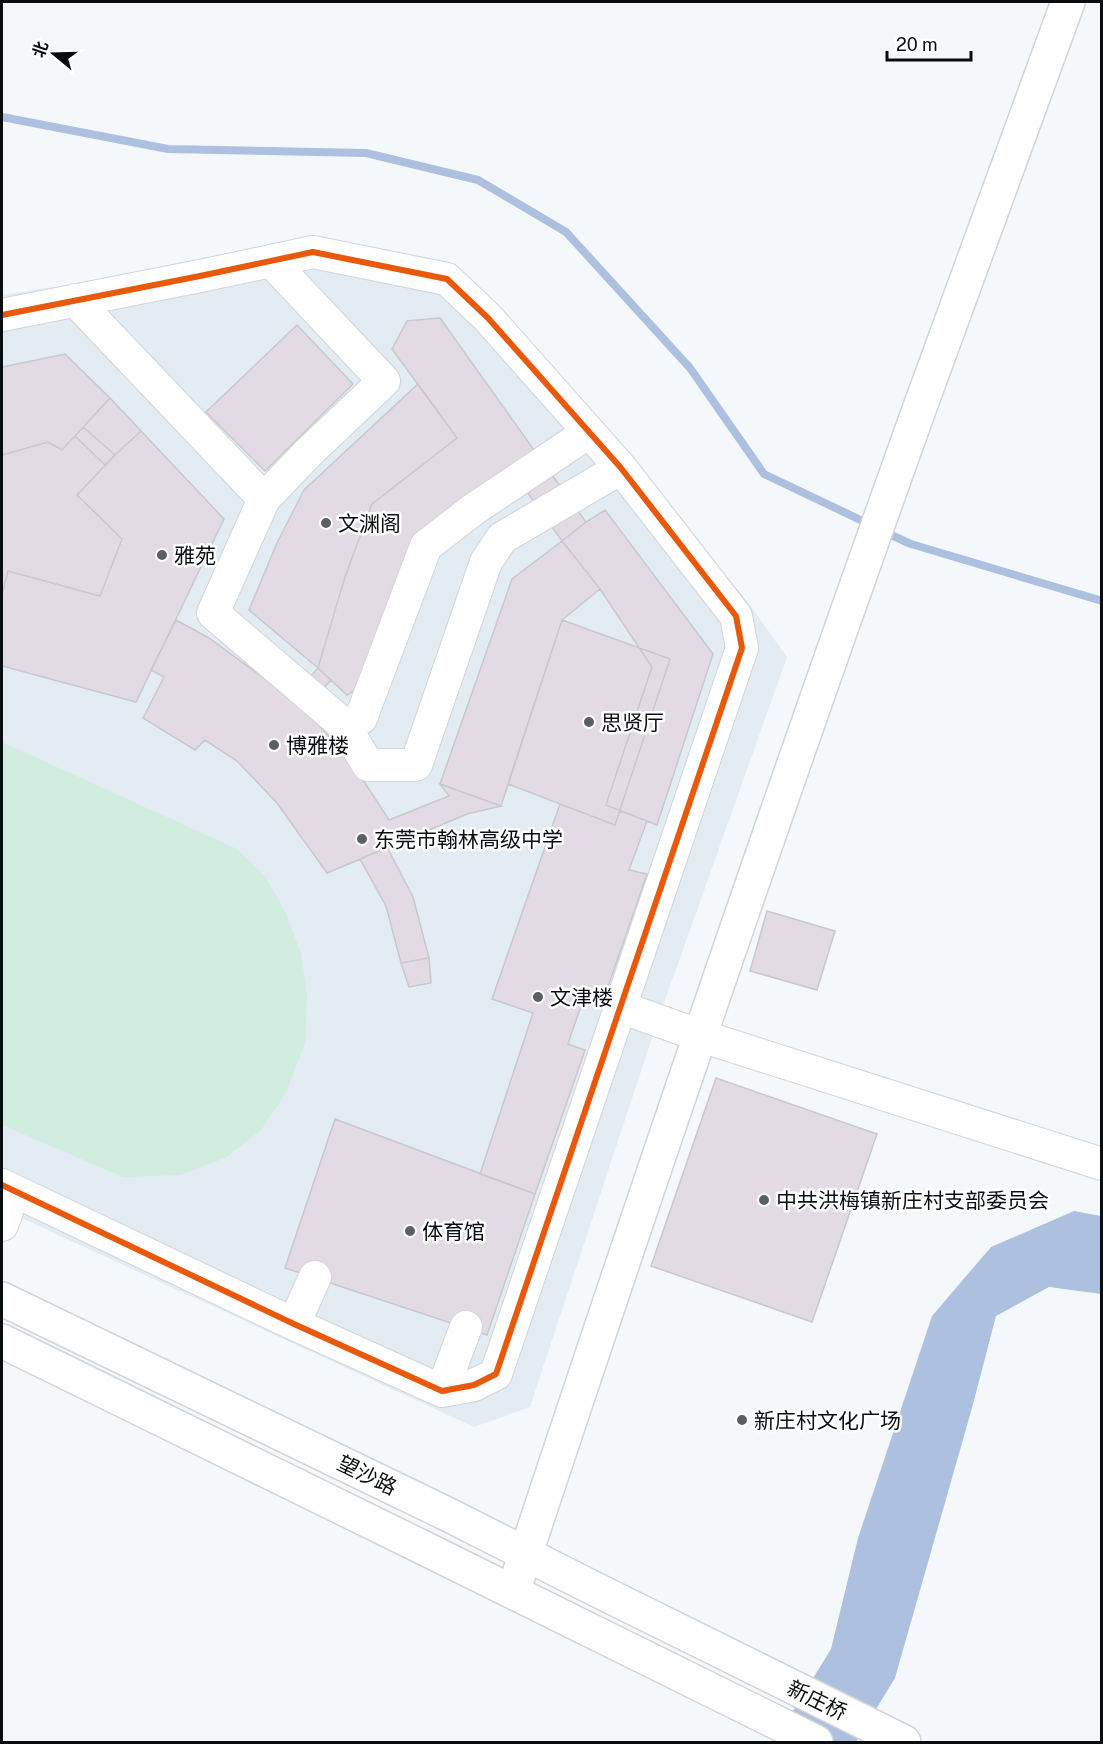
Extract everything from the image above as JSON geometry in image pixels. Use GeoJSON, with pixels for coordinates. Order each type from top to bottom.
{"type":"FeatureCollection","features":[{"type":"Feature","properties":{"kind":"main road"},"geometry":{"type":"LineString","coordinates":[[513,1592],[830,662],[1068,2]]}},
{"type":"Feature","properties":{"kind":"main road","name":"望沙路"},"geometry":{"type":"LineString","coordinates":[[2,1299],[447,1514],[731,1657]]}},
{"type":"Feature","properties":{"kind":"main road","name":"望沙路"},"geometry":{"type":"LineString","coordinates":[[2,1341],[717,1693]]}},
{"type":"Feature","properties":{"kind":"main road","name":"新庄桥"},"geometry":{"type":"LineString","coordinates":[[731,1657],[904,1743]]}},
{"type":"Feature","properties":{"kind":"main road","name":"新庄桥"},"geometry":{"type":"LineString","coordinates":[[717,1693],[816,1743]]}},
{"type":"Feature","properties":{"kind":"street"},"geometry":{"type":"LineString","coordinates":[[2,315],[313,252],[447,279],[488,318],[621,468],[736,616],[742,648],[610,1016],[496,1374],[474,1384],[442,1391],[294,1324],[6,1187]]}},
{"type":"Feature","properties":{"kind":"street"},"geometry":{"type":"LineString","coordinates":[[271,261],[384,381],[308,453],[264,499],[213,613],[344,725],[368,765],[416,765],[486,562],[502,538],[621,468]]}},
{"type":"Feature","properties":{"kind":"street"},"geometry":{"type":"LineString","coordinates":[[75,300],[264,499]]}},
{"type":"Feature","properties":{"kind":"street"},"geometry":{"type":"LineString","coordinates":[[344,725],[361,718],[426,546],[474,509],[590,432]]}},
{"type":"Feature","properties":{"kind":"street"},"geometry":{"type":"LineString","coordinates":[[610,1016],[701,1036],[1101,1164]]}},
{"type":"Feature","properties":{"kind":"street"},"geometry":{"type":"LineString","coordinates":[[2,1225],[8,1212],[6,1187]]}},
{"type":"Feature","properties":{"kind":"street"},"geometry":{"type":"LineString","coordinates":[[294,1324],[315,1277]]}},
{"type":"Feature","properties":{"kind":"street"},"geometry":{"type":"LineString","coordinates":[[442,1391],[466,1328]]}},
{"type":"Feature","properties":{"kind":"shaded area","name":"东莞市翰林高级中学"},"geometry":{"type":"Polygon","coordinates":[[[405,257],[455,266],[529,343],[747,601],[787,657],[658,1020],[530,1407],[474,1427],[2,1209],[2,295],[210,263],[405,257]]]}},
{"type":"Feature","properties":{"kind":"green space"},"geometry":{"type":"Polygon","coordinates":[[[2,742],[237,849],[264,875],[285,911],[301,953],[307,996],[305,1043],[286,1093],[261,1130],[225,1158],[180,1175],[123,1177],[2,1125],[2,742]]]}},
{"type":"Feature","properties":{"kind":"water"},"geometry":{"type":"Polygon","coordinates":[[[1074,1211],[1101,1216],[1101,1294],[1049,1287],[996,1316],[895,1678],[856,1742],[774,1742],[831,1649],[858,1538],[932,1316],[991,1247],[1074,1211]]]}},
{"type":"Feature","properties":{"kind":"building"},"geometry":{"type":"Polygon","coordinates":[[[440,318],[534,450],[416,538],[368,683],[347,695],[318,668],[345,577],[372,504],[457,438],[392,349],[407,321],[440,318]]]}},
{"type":"Feature","properties":{"kind":"building"},"geometry":{"type":"Polygon","coordinates":[[[297,325],[353,384],[265,471],[206,412],[297,325]]]}},
{"type":"Feature","properties":{"kind":"building"},"geometry":{"type":"Polygon","coordinates":[[[65,354],[110,398],[62,450],[48,442],[2,455],[2,367],[65,354]]]}},
{"type":"Feature","properties":{"kind":"building"},"geometry":{"type":"Polygon","coordinates":[[[65,354],[110,398],[224,519],[136,702],[2,666],[2,367],[65,354]]]}},
{"type":"Feature","properties":{"kind":"building","name":"文渊阁"},"geometry":{"type":"Polygon","coordinates":[[[418,384],[457,438],[372,504],[345,577],[318,668],[249,610],[277,543],[304,490],[418,384]]]}},
{"type":"Feature","properties":{"kind":"building"},"geometry":{"type":"Polygon","coordinates":[[[83,427],[115,455],[105,465],[75,436],[83,427]]]}},
{"type":"Feature","properties":{"kind":"building","name":"雅苑"},"geometry":{"type":"Polygon","coordinates":[[[141,431],[224,519],[136,702],[2,666],[2,595],[8,571],[100,596],[122,539],[77,495],[141,431]]]}},
{"type":"Feature","properties":{"kind":"building"},"geometry":{"type":"Polygon","coordinates":[[[534,450],[586,522],[562,541],[510,468],[534,450]]]}},
{"type":"Feature","properties":{"kind":"building"},"geometry":{"type":"Polygon","coordinates":[[[605,510],[713,654],[657,825],[606,805],[652,667],[600,589],[562,541],[605,510]]]}},
{"type":"Feature","properties":{"kind":"building"},"geometry":{"type":"Polygon","coordinates":[[[562,541],[600,589],[562,620],[501,806],[440,784],[512,579],[562,541]]]}},
{"type":"Feature","properties":{"kind":"building","name":"博雅楼"},"geometry":{"type":"Polygon","coordinates":[[[176,620],[209,638],[291,698],[318,668],[331,680],[305,709],[352,763],[389,820],[449,796],[440,784],[501,806],[467,814],[327,873],[277,803],[237,761],[205,740],[195,750],[143,718],[164,677],[151,670],[176,620]]]}},
{"type":"Feature","properties":{"kind":"building","name":"思贤厅"},"geometry":{"type":"Polygon","coordinates":[[[562,620],[670,659],[615,825],[508,784],[562,620]]]}},
{"type":"Feature","properties":{"kind":"building","name":"文津楼"},"geometry":{"type":"Polygon","coordinates":[[[560,804],[615,825],[620,811],[647,821],[629,870],[647,874],[603,1001],[585,995],[574,1026],[568,1044],[585,1050],[535,1194],[480,1174],[533,1013],[492,999],[560,804]]]}},
{"type":"Feature","properties":{"kind":"building"},"geometry":{"type":"Polygon","coordinates":[[[387,847],[413,897],[429,958],[401,963],[386,906],[360,859],[387,847]]]}},
{"type":"Feature","properties":{"kind":"building"},"geometry":{"type":"Polygon","coordinates":[[[767,911],[835,931],[817,990],[750,971],[767,911]]]}},
{"type":"Feature","properties":{"kind":"building"},"geometry":{"type":"Polygon","coordinates":[[[429,958],[431,983],[409,987],[401,963],[429,958]]]}},
{"type":"Feature","properties":{"kind":"building","name":"中共洪梅镇新庄村支部委员会"},"geometry":{"type":"Polygon","coordinates":[[[716,1078],[877,1134],[812,1322],[651,1266],[716,1078]]]}},
{"type":"Feature","properties":{"kind":"building","name":"体育馆"},"geometry":{"type":"Polygon","coordinates":[[[335,1119],[535,1194],[487,1335],[285,1268],[335,1119]]]}},
{"type":"Feature","properties":{"kind":"waterway"},"geometry":{"type":"LineString","coordinates":[[2,117],[168,149],[366,153],[478,180],[566,232],[690,368],[764,474],[871,525]]}},
{"type":"Feature","properties":{"kind":"waterway"},"geometry":{"type":"LineString","coordinates":[[882,531],[911,544],[1102,601]]}},
{"type":"Feature","properties":{"kind":"cycle path"},"geometry":{"type":"LineString","coordinates":[[2,315],[313,252],[447,279],[488,318],[621,468],[736,616],[742,648],[496,1374],[474,1385],[442,1391],[294,1324],[2,1185]]}},
{"type":"Feature","properties":{"kind":"place","name":"文渊阁"},"geometry":{"type":"Point","coordinates":[326,523]}},
{"type":"Feature","properties":{"kind":"place","name":"雅苑"},"geometry":{"type":"Point","coordinates":[162,555]}},
{"type":"Feature","properties":{"kind":"place","name":"思贤厅"},"geometry":{"type":"Point","coordinates":[589,722]}},
{"type":"Feature","properties":{"kind":"place","name":"博雅楼"},"geometry":{"type":"Point","coordinates":[274,745]}},
{"type":"Feature","properties":{"kind":"place","name":"东莞市翰林高级中学"},"geometry":{"type":"Point","coordinates":[362,839]}},
{"type":"Feature","properties":{"kind":"place","name":"文津楼"},"geometry":{"type":"Point","coordinates":[538,997]}},
{"type":"Feature","properties":{"kind":"place","name":"中共洪梅镇新庄村支部委员会"},"geometry":{"type":"Point","coordinates":[764,1200]}},
{"type":"Feature","properties":{"kind":"place","name":"体育馆"},"geometry":{"type":"Point","coordinates":[410,1231]}},
{"type":"Feature","properties":{"kind":"place","name":"新庄村文化广场"},"geometry":{"type":"Point","coordinates":[742,1420]}}]}
